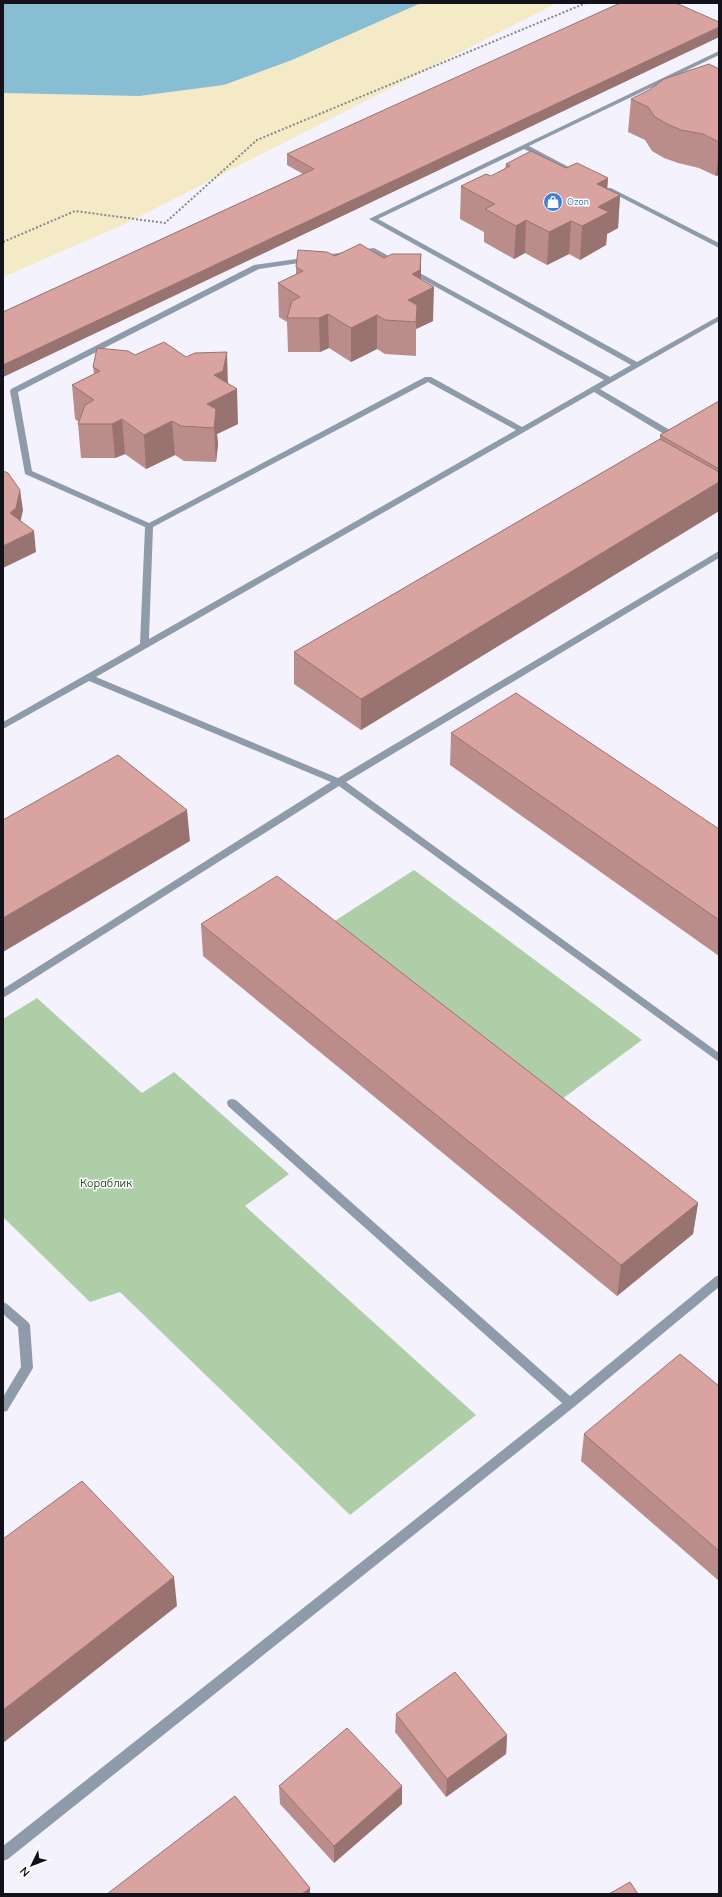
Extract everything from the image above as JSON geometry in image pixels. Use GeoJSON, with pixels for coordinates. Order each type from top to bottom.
{"type":"FeatureCollection","features":[{"type":"Feature","properties":{"kind":"street"},"geometry":{"type":"LineString","coordinates":[[637,365],[373,219],[719,53]]}},
{"type":"Feature","properties":{"kind":"street"},"geometry":{"type":"LineString","coordinates":[[524,146],[587,178]]}},
{"type":"Feature","properties":{"kind":"street"},"geometry":{"type":"LineString","coordinates":[[601,185],[719,246]]}},
{"type":"Feature","properties":{"kind":"street"},"geometry":{"type":"LineString","coordinates":[[149,526],[28,472],[14,391],[257,267],[374,250],[610,380]]}},
{"type":"Feature","properties":{"kind":"street"},"geometry":{"type":"LineString","coordinates":[[3,726],[91,678],[719,318]]}},
{"type":"Feature","properties":{"kind":"street"},"geometry":{"type":"LineString","coordinates":[[149,526],[428,379],[522,430]]}},
{"type":"Feature","properties":{"kind":"street"},"geometry":{"type":"LineString","coordinates":[[594,389],[688,444]]}},
{"type":"Feature","properties":{"kind":"street"},"geometry":{"type":"LineString","coordinates":[[144,647],[149,526]]}},
{"type":"Feature","properties":{"kind":"street"},"geometry":{"type":"LineString","coordinates":[[3,994],[339,782],[719,554]]}},
{"type":"Feature","properties":{"kind":"street"},"geometry":{"type":"LineString","coordinates":[[91,678],[339,782],[719,1058]]}},
{"type":"Feature","properties":{"kind":"street"},"geometry":{"type":"LineString","coordinates":[[232,1103],[570,1403]]}},
{"type":"Feature","properties":{"kind":"street"},"geometry":{"type":"LineString","coordinates":[[3,1854],[570,1403],[719,1280]]}},
{"type":"Feature","properties":{"kind":"street"},"geometry":{"type":"LineString","coordinates":[[3,1307],[24,1325],[27,1368],[3,1407]]}},
{"type":"Feature","properties":{"kind":"path"},"geometry":{"type":"LineString","coordinates":[[3,242],[75,211],[164,223],[257,140],[586,3]]}},
{"type":"Feature","properties":{"kind":"green space"},"geometry":{"type":"Polygon","coordinates":[[[414,870],[642,1040],[558,1102],[330,924],[414,870]]]}},
{"type":"Feature","properties":{"kind":"green space","name":"Кораблик"},"geometry":{"type":"Polygon","coordinates":[[[37,998],[142,1093],[174,1072],[289,1174],[245,1206],[476,1415],[350,1515],[120,1292],[90,1302],[3,1217],[3,1019],[37,998]]]}},
{"type":"Feature","properties":{"kind":"sand"},"geometry":{"type":"Polygon","coordinates":[[[421,3],[557,3],[125,224],[3,277],[3,93],[139,96],[224,85],[292,60],[421,3]]]}},
{"type":"Feature","properties":{"kind":"water"},"geometry":{"type":"Polygon","coordinates":[[[3,3],[421,3],[292,60],[224,85],[139,96],[3,93],[3,3]]]}},
{"type":"Feature","properties":{"kind":"building"},"geometry":{"type":"Polygon","coordinates":[[[620,3],[676,3],[719,22],[719,27],[3,365],[3,312],[314,169],[287,154],[620,3]]]}},
{"type":"Feature","properties":{"kind":"building"},"geometry":{"type":"Polygon","coordinates":[[[709,64],[719,69],[719,142],[703,134],[681,130],[667,124],[655,117],[648,107],[631,99],[649,90],[664,79],[709,64]]]}},
{"type":"Feature","properties":{"kind":"building"},"geometry":{"type":"Polygon","coordinates":[[[531,151],[566,168],[577,163],[608,178],[597,184],[620,195],[598,207],[609,212],[582,226],[571,221],[549,232],[526,220],[516,226],[485,209],[495,204],[461,186],[486,174],[491,176],[510,166],[506,164],[531,151]]]}},
{"type":"Feature","properties":{"kind":"building"},"geometry":{"type":"Polygon","coordinates":[[[360,244],[384,258],[392,254],[421,254],[420,270],[412,274],[434,287],[408,300],[417,305],[416,322],[385,320],[377,315],[351,328],[328,314],[319,318],[287,318],[292,301],[300,297],[278,283],[303,271],[296,267],[298,250],[327,252],[335,256],[360,244]]]}},
{"type":"Feature","properties":{"kind":"building"},"geometry":{"type":"Polygon","coordinates":[[[164,342],[186,357],[195,353],[227,352],[223,371],[214,375],[237,389],[207,404],[216,409],[214,428],[181,426],[172,421],[144,435],[122,419],[112,424],[78,424],[85,405],[94,400],[72,385],[100,371],[93,367],[97,348],[128,351],[135,355],[164,342]]]}},
{"type":"Feature","properties":{"kind":"building"},"geometry":{"type":"Polygon","coordinates":[[[719,401],[719,469],[660,435],[719,401]]]}},
{"type":"Feature","properties":{"kind":"building"},"geometry":{"type":"Polygon","coordinates":[[[660,439],[719,472],[719,482],[361,699],[294,652],[660,439]]]}},
{"type":"Feature","properties":{"kind":"building"},"geometry":{"type":"Polygon","coordinates":[[[3,471],[8,473],[20,490],[16,508],[10,513],[34,531],[3,546],[3,471]]]}},
{"type":"Feature","properties":{"kind":"building"},"geometry":{"type":"Polygon","coordinates":[[[516,693],[719,829],[719,920],[451,733],[516,693]]]}},
{"type":"Feature","properties":{"kind":"building"},"geometry":{"type":"Polygon","coordinates":[[[118,755],[187,810],[3,918],[3,820],[118,755]]]}},
{"type":"Feature","properties":{"kind":"building"},"geometry":{"type":"Polygon","coordinates":[[[277,876],[698,1203],[621,1265],[201,924],[277,876]]]}},
{"type":"Feature","properties":{"kind":"building"},"geometry":{"type":"Polygon","coordinates":[[[680,1354],[719,1386],[719,1551],[584,1434],[680,1354]]]}},
{"type":"Feature","properties":{"kind":"building"},"geometry":{"type":"Polygon","coordinates":[[[82,1481],[174,1577],[3,1710],[3,1539],[82,1481]]]}},
{"type":"Feature","properties":{"kind":"building"},"geometry":{"type":"Polygon","coordinates":[[[455,1672],[507,1735],[447,1779],[396,1714],[455,1672]]]}},
{"type":"Feature","properties":{"kind":"building"},"geometry":{"type":"Polygon","coordinates":[[[347,1728],[402,1786],[334,1846],[279,1786],[347,1728]]]}},
{"type":"Feature","properties":{"kind":"building"},"geometry":{"type":"Polygon","coordinates":[[[235,1796],[310,1888],[302,1894],[107,1894],[235,1796]]]}},
{"type":"Feature","properties":{"kind":"building"},"geometry":{"type":"Polygon","coordinates":[[[630,1882],[638,1894],[609,1894],[630,1882]]]}},
{"type":"Feature","properties":{"kind":"place","name":"Ozon"},"geometry":{"type":"Point","coordinates":[553,202]}}]}
